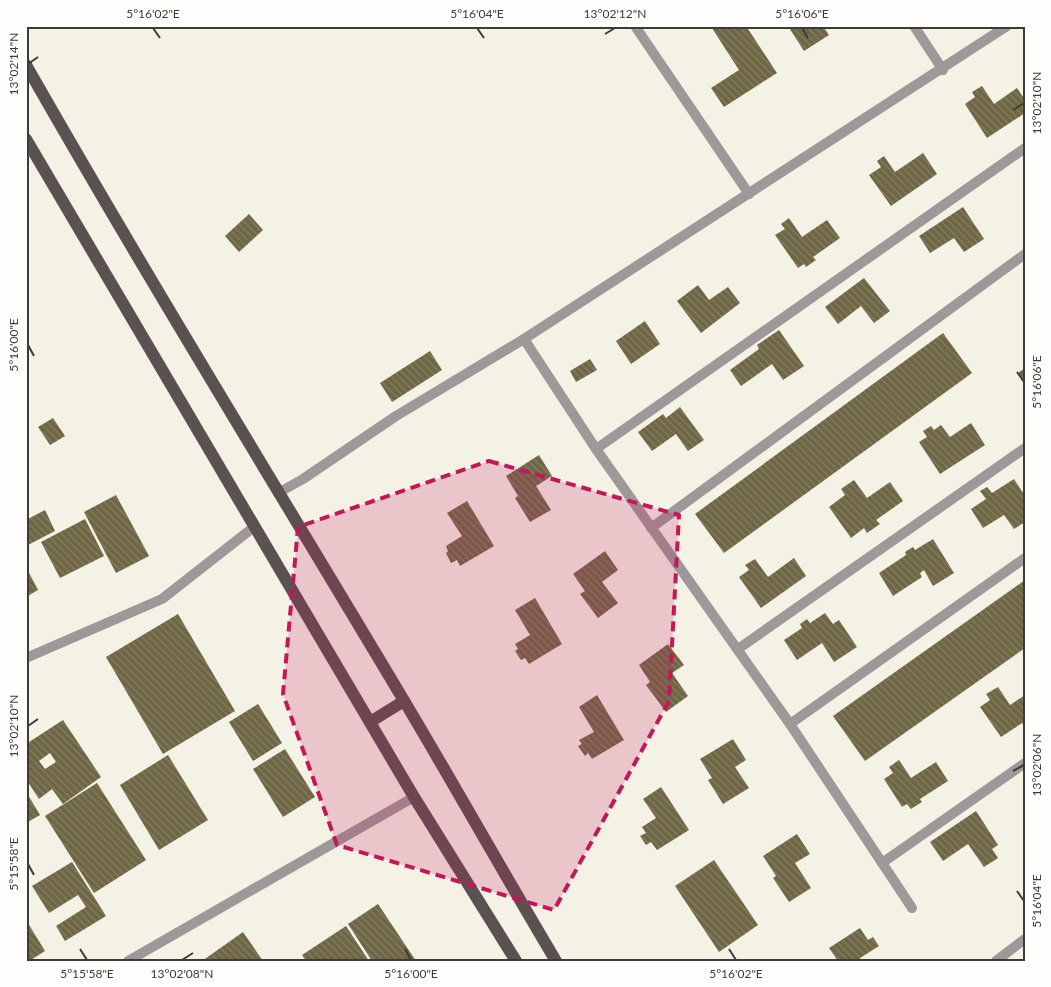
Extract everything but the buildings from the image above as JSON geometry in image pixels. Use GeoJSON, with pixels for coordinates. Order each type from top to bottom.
{"type":"FeatureCollection","features":[{"type":"Feature","properties":{"kind":"main road"},"geometry":{"type":"LineString","coordinates":[[26,65],[112,215],[404,701],[483,840],[556,961]]}},
{"type":"Feature","properties":{"kind":"main road"},"geometry":{"type":"LineString","coordinates":[[26,139],[414,797],[516,961]]}},
{"type":"Feature","properties":{"kind":"main road"},"geometry":{"type":"LineString","coordinates":[[370,722],[404,701]]}},
{"type":"Feature","properties":{"kind":"street"},"geometry":{"type":"LineString","coordinates":[[635,26],[749,194]]}},
{"type":"Feature","properties":{"kind":"street"},"geometry":{"type":"LineString","coordinates":[[914,26],[943,70]]}},
{"type":"Feature","properties":{"kind":"street"},"geometry":{"type":"LineString","coordinates":[[278,493],[303,479],[396,416],[524,339],[943,70],[1007,26]]}},
{"type":"Feature","properties":{"kind":"street"},"geometry":{"type":"LineString","coordinates":[[596,449],[1025,148]]}},
{"type":"Feature","properties":{"kind":"street"},"geometry":{"type":"LineString","coordinates":[[651,528],[1025,254]]}},
{"type":"Feature","properties":{"kind":"street"},"geometry":{"type":"LineString","coordinates":[[524,339],[596,449],[790,724],[912,908]]}},
{"type":"Feature","properties":{"kind":"street"},"geometry":{"type":"LineString","coordinates":[[738,649],[1025,448]]}},
{"type":"Feature","properties":{"kind":"street"},"geometry":{"type":"LineString","coordinates":[[26,658],[162,599],[254,527]]}},
{"type":"Feature","properties":{"kind":"street"},"geometry":{"type":"LineString","coordinates":[[790,724],[1025,558]]}},
{"type":"Feature","properties":{"kind":"street"},"geometry":{"type":"LineString","coordinates":[[882,863],[1025,763]]}},
{"type":"Feature","properties":{"kind":"street"},"geometry":{"type":"LineString","coordinates":[[128,961],[414,797]]}},
{"type":"Feature","properties":{"kind":"street"},"geometry":{"type":"LineString","coordinates":[[996,961],[1025,939]]}},
{"type":"Feature","properties":{"kind":"highlighted area"},"geometry":{"type":"Polygon","coordinates":[[[489,461],[679,515],[669,701],[554,910],[337,845],[283,694],[298,527],[489,461]]]}}]}
